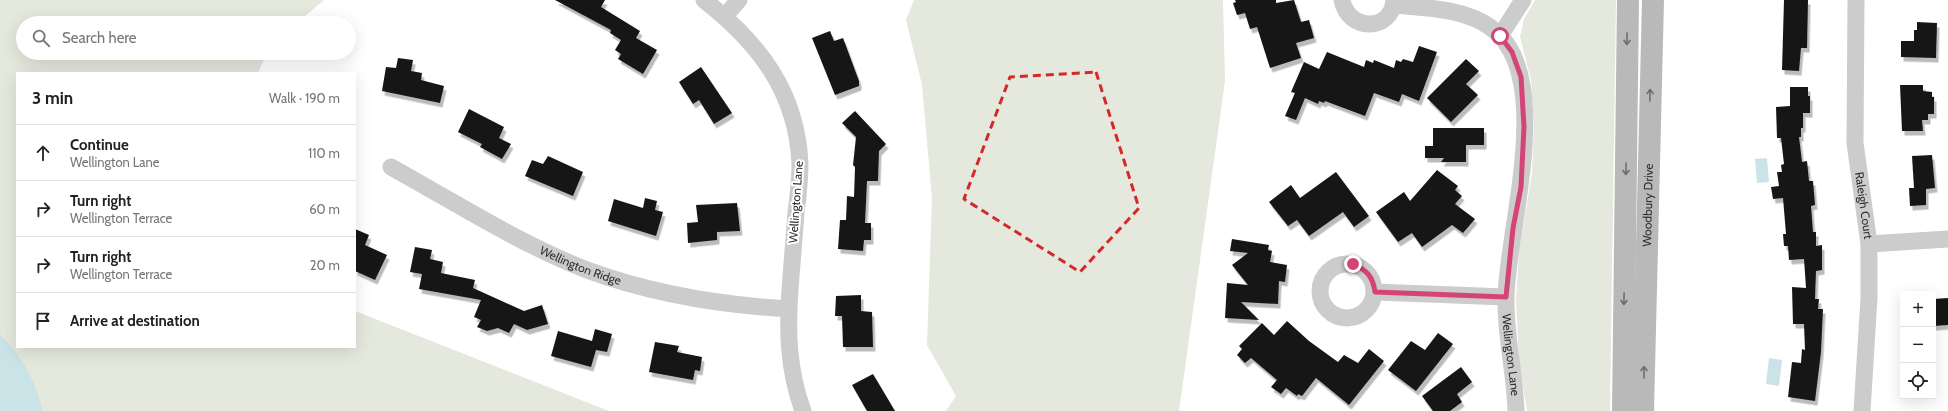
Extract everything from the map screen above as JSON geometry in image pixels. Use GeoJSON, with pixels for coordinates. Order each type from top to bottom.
{"type":"FeatureCollection","features":[{"type":"Feature","properties":{"kind":"main road","name":"Woodbury Drive"},"geometry":{"type":"LineString","coordinates":[[1623,411],[1628,0]]}},
{"type":"Feature","properties":{"kind":"main road","name":"Woodbury Drive"},"geometry":{"type":"LineString","coordinates":[[1643,411],[1653,0]]}},
{"type":"Feature","properties":{"kind":"street","name":"Wellington Lane"},"geometry":{"type":"LineString","coordinates":[[704,0],[725,16],[757,49],[767,62],[783,90],[794,124],[800,166],[788,333],[790,361],[795,387],[804,411]]}},
{"type":"Feature","properties":{"kind":"street"},"geometry":{"type":"LineString","coordinates":[[725,16],[739,0]]}},
{"type":"Feature","properties":{"kind":"street","name":"Wellington Lane"},"geometry":{"type":"LineString","coordinates":[[1342,0],[1348,14],[1354,20],[1361,23],[1370,24],[1385,18],[1394,2],[1462,14],[1490,27],[1500,36],[1512,52],[1521,77],[1524,127],[1521,187],[1513,228],[1506,297],[1508,338],[1516,411]]}},
{"type":"Feature","properties":{"kind":"street"},"geometry":{"type":"LineString","coordinates":[[1500,36],[1523,0]]}},
{"type":"Feature","properties":{"kind":"street","name":"Raleigh Court"},"geometry":{"type":"LineString","coordinates":[[1856,0],[1855,143],[1869,244],[1869,298],[1862,411]]}},
{"type":"Feature","properties":{"kind":"street","name":"Wellington Ridge"},"geometry":{"type":"LineString","coordinates":[[391,167],[528,242],[568,262],[604,276],[647,289],[699,300],[745,306],[789,309]]}},
{"type":"Feature","properties":{"kind":"street"},"geometry":{"type":"LineString","coordinates":[[1869,244],[1948,239]]}},
{"type":"Feature","properties":{"kind":"street"},"geometry":{"type":"LineString","coordinates":[[1375,292],[1506,297]]}},
{"type":"Feature","properties":{"kind":"highlighted area"},"geometry":{"type":"Polygon","coordinates":[[[1096,72],[1139,208],[1080,272],[964,199],[1010,77],[1096,72]]]}},
{"type":"Feature","properties":{"kind":"shaded area"},"geometry":{"type":"Polygon","coordinates":[[[0,0],[324,0],[305,16],[16,16],[16,60],[264,60],[258,72],[16,72],[16,348],[356,348],[356,311],[609,411],[0,411],[0,0]]]}},
{"type":"Feature","properties":{"kind":"shaded area"},"geometry":{"type":"Polygon","coordinates":[[[914,0],[1223,0],[1225,81],[1179,411],[946,411],[956,396],[927,345],[932,198],[922,85],[906,20],[914,0]]]}},
{"type":"Feature","properties":{"kind":"shaded area"},"geometry":{"type":"Polygon","coordinates":[[[1535,0],[1616,0],[1610,411],[1527,411],[1519,361],[1516,300],[1519,252],[1532,173],[1534,124],[1531,80],[1520,37],[1524,19],[1535,0]]]}},
{"type":"Feature","properties":{"kind":"water"},"geometry":{"type":"Polygon","coordinates":[[[1767,158],[1769,182],[1757,183],[1755,159],[1767,158]]]}},
{"type":"Feature","properties":{"kind":"water"},"geometry":{"type":"Polygon","coordinates":[[[0,335],[15,351],[27,370],[40,400],[43,411],[0,411],[0,335]]]}},
{"type":"Feature","properties":{"kind":"water"},"geometry":{"type":"Polygon","coordinates":[[[1769,358],[1782,360],[1779,386],[1766,384],[1769,358]]]}},
{"type":"Feature","properties":{"kind":"building"},"geometry":{"type":"Polygon","coordinates":[[[555,0],[605,0],[601,7],[640,31],[636,38],[657,50],[643,74],[618,59],[621,54],[615,50],[621,40],[610,33],[611,30],[555,0]]]}},
{"type":"Feature","properties":{"kind":"building"},"geometry":{"type":"Polygon","coordinates":[[[1235,0],[1276,0],[1276,3],[1294,0],[1301,22],[1309,20],[1314,38],[1296,43],[1301,58],[1270,68],[1257,27],[1250,29],[1245,13],[1237,15],[1233,3],[1236,2],[1235,0]]]}},
{"type":"Feature","properties":{"kind":"building"},"geometry":{"type":"Polygon","coordinates":[[[1784,0],[1808,0],[1807,48],[1801,48],[1799,71],[1782,70],[1784,0]]]}},
{"type":"Feature","properties":{"kind":"building"},"geometry":{"type":"Polygon","coordinates":[[[1917,22],[1937,23],[1936,58],[1901,57],[1901,41],[1914,41],[1914,30],[1917,30],[1917,22]]]}},
{"type":"Feature","properties":{"kind":"building"},"geometry":{"type":"Polygon","coordinates":[[[830,31],[834,41],[843,38],[859,81],[859,86],[835,95],[812,38],[830,31]]]}},
{"type":"Feature","properties":{"kind":"building"},"geometry":{"type":"Polygon","coordinates":[[[1419,46],[1437,52],[1419,101],[1402,94],[1399,102],[1374,93],[1365,116],[1325,101],[1324,103],[1319,101],[1318,104],[1305,98],[1296,120],[1285,116],[1295,93],[1291,92],[1304,62],[1319,69],[1327,52],[1364,67],[1366,60],[1373,63],[1374,60],[1394,68],[1396,60],[1401,62],[1403,59],[1413,62],[1419,46]]]}},
{"type":"Feature","properties":{"kind":"building"},"geometry":{"type":"Polygon","coordinates":[[[398,58],[413,60],[411,71],[422,73],[421,80],[444,86],[440,103],[382,91],[386,67],[396,68],[398,58]]]}},
{"type":"Feature","properties":{"kind":"building"},"geometry":{"type":"Polygon","coordinates":[[[1466,59],[1479,71],[1466,84],[1478,95],[1451,122],[1427,98],[1466,59]]]}},
{"type":"Feature","properties":{"kind":"building"},"geometry":{"type":"Polygon","coordinates":[[[701,67],[732,113],[714,124],[699,100],[693,104],[679,82],[701,67]]]}},
{"type":"Feature","properties":{"kind":"building"},"geometry":{"type":"Polygon","coordinates":[[[1900,85],[1923,85],[1923,91],[1932,92],[1932,97],[1934,97],[1934,114],[1928,114],[1928,120],[1922,120],[1923,131],[1902,131],[1900,85]]]}},
{"type":"Feature","properties":{"kind":"building"},"geometry":{"type":"Polygon","coordinates":[[[1790,87],[1808,87],[1808,96],[1810,96],[1810,113],[1803,113],[1803,128],[1801,128],[1801,137],[1799,137],[1802,162],[1807,161],[1809,181],[1813,181],[1815,205],[1811,206],[1813,232],[1816,232],[1816,246],[1822,245],[1822,270],[1816,271],[1815,299],[1819,299],[1818,309],[1823,309],[1821,352],[1815,401],[1788,397],[1792,362],[1801,363],[1802,349],[1805,350],[1804,324],[1793,324],[1792,287],[1806,288],[1804,259],[1789,260],[1788,246],[1784,246],[1783,234],[1786,234],[1783,198],[1773,199],[1771,187],[1779,186],[1777,172],[1782,172],[1781,165],[1784,164],[1781,138],[1777,138],[1776,107],[1790,106],[1790,87]]]}},
{"type":"Feature","properties":{"kind":"building"},"geometry":{"type":"Polygon","coordinates":[[[469,109],[504,127],[499,138],[511,144],[502,159],[480,147],[482,144],[458,132],[469,109]]]}},
{"type":"Feature","properties":{"kind":"building"},"geometry":{"type":"Polygon","coordinates":[[[855,111],[886,144],[879,151],[878,181],[867,181],[865,223],[871,223],[871,240],[864,240],[863,251],[838,249],[840,220],[846,220],[847,196],[854,197],[855,167],[853,165],[856,137],[842,123],[855,111]]]}},
{"type":"Feature","properties":{"kind":"building"},"geometry":{"type":"Polygon","coordinates":[[[1433,128],[1484,128],[1484,145],[1466,145],[1466,162],[1441,162],[1444,158],[1425,158],[1425,146],[1433,146],[1433,128]]]}},
{"type":"Feature","properties":{"kind":"building"},"geometry":{"type":"Polygon","coordinates":[[[1932,155],[1935,188],[1926,189],[1926,205],[1910,206],[1909,188],[1914,188],[1912,156],[1932,155]]]}},
{"type":"Feature","properties":{"kind":"building"},"geometry":{"type":"Polygon","coordinates":[[[548,156],[583,172],[573,196],[525,176],[532,160],[543,164],[548,156]]]}},
{"type":"Feature","properties":{"kind":"building"},"geometry":{"type":"Polygon","coordinates":[[[1437,170],[1458,186],[1455,190],[1462,196],[1455,204],[1475,219],[1463,233],[1452,225],[1422,247],[1412,233],[1398,242],[1376,212],[1404,192],[1410,201],[1437,170]]]}},
{"type":"Feature","properties":{"kind":"building"},"geometry":{"type":"Polygon","coordinates":[[[1336,172],[1369,216],[1354,227],[1343,212],[1309,236],[1297,220],[1288,226],[1269,202],[1291,185],[1300,198],[1336,172]]]}},
{"type":"Feature","properties":{"kind":"building"},"geometry":{"type":"Polygon","coordinates":[[[645,198],[657,201],[655,210],[663,212],[656,236],[608,221],[614,199],[643,208],[645,198]]]}},
{"type":"Feature","properties":{"kind":"building"},"geometry":{"type":"Polygon","coordinates":[[[737,203],[740,231],[717,232],[717,240],[688,243],[687,223],[698,222],[696,205],[737,203]]]}},
{"type":"Feature","properties":{"kind":"building"},"geometry":{"type":"Polygon","coordinates":[[[356,229],[369,235],[365,245],[387,255],[375,280],[356,271],[356,229]]]}},
{"type":"Feature","properties":{"kind":"building"},"geometry":{"type":"Polygon","coordinates":[[[1232,239],[1269,245],[1268,250],[1272,251],[1270,262],[1287,265],[1285,282],[1279,281],[1278,304],[1241,302],[1259,320],[1225,318],[1227,283],[1248,285],[1232,265],[1248,253],[1230,251],[1232,239]]]}},
{"type":"Feature","properties":{"kind":"building"},"geometry":{"type":"Polygon","coordinates":[[[415,247],[432,250],[430,259],[443,262],[441,273],[475,280],[473,288],[524,311],[542,305],[548,324],[527,330],[514,324],[509,333],[498,328],[487,331],[477,327],[481,320],[474,317],[481,300],[419,289],[422,274],[410,272],[415,247]]]}},
{"type":"Feature","properties":{"kind":"building"},"geometry":{"type":"Polygon","coordinates":[[[861,295],[861,311],[872,312],[873,347],[843,347],[842,316],[835,316],[836,296],[861,295]]]}},
{"type":"Feature","properties":{"kind":"building"},"geometry":{"type":"Polygon","coordinates":[[[1948,298],[1948,325],[1936,326],[1936,299],[1948,298]]]}},
{"type":"Feature","properties":{"kind":"building"},"geometry":{"type":"Polygon","coordinates":[[[1287,321],[1309,341],[1338,362],[1344,355],[1358,363],[1369,349],[1384,361],[1349,405],[1316,378],[1302,396],[1298,394],[1297,396],[1286,388],[1281,394],[1271,387],[1277,380],[1251,358],[1245,363],[1237,355],[1242,349],[1239,346],[1262,323],[1274,335],[1287,321]]]}},
{"type":"Feature","properties":{"kind":"building"},"geometry":{"type":"Polygon","coordinates":[[[595,329],[612,334],[607,352],[596,350],[591,367],[551,356],[558,331],[592,341],[595,329]]]}},
{"type":"Feature","properties":{"kind":"building"},"geometry":{"type":"Polygon","coordinates":[[[1438,333],[1453,344],[1416,391],[1388,370],[1411,341],[1425,350],[1438,333]]]}},
{"type":"Feature","properties":{"kind":"building"},"geometry":{"type":"Polygon","coordinates":[[[655,342],[679,346],[677,352],[702,357],[700,371],[695,370],[693,380],[649,372],[655,342]]]}},
{"type":"Feature","properties":{"kind":"building"},"geometry":{"type":"Polygon","coordinates":[[[1461,367],[1472,382],[1457,394],[1462,402],[1450,411],[1433,411],[1422,396],[1461,367]]]}},
{"type":"Feature","properties":{"kind":"building"},"geometry":{"type":"Polygon","coordinates":[[[873,374],[895,411],[867,411],[852,385],[873,374]]]}},
{"type":"Feature","properties":{"kind":"route"},"geometry":{"type":"LineString","coordinates":[[1353,264],[1362,268],[1369,274],[1374,282],[1375,292],[1506,297],[1513,228],[1521,187],[1524,127],[1521,77],[1512,52],[1500,36]]}}]}
